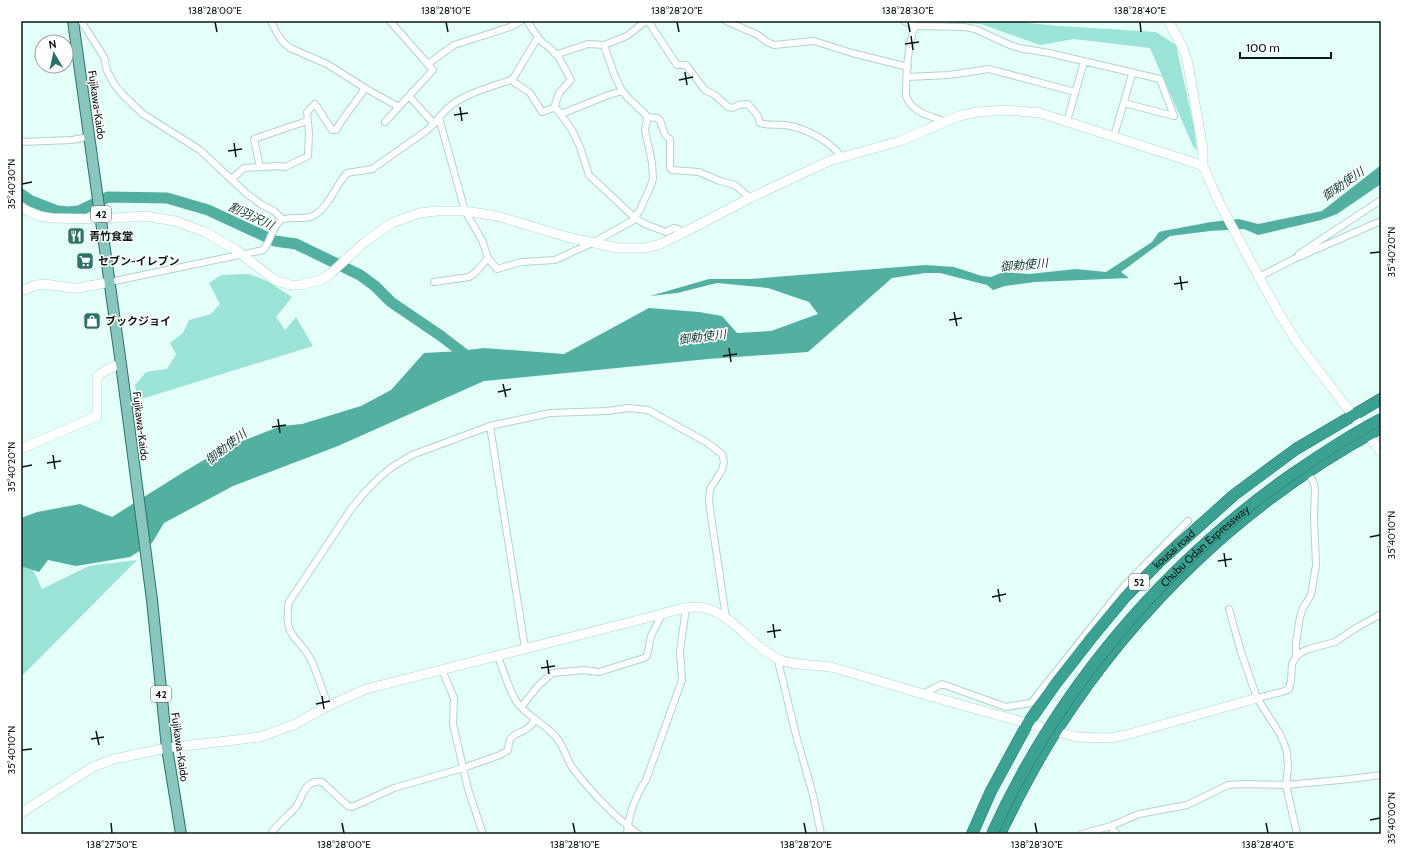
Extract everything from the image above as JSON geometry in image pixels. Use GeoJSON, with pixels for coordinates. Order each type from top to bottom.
{"type":"FeatureCollection","features":[{"type":"Feature","properties":{"kind":"highway","name":"kousai road"},"geometry":{"type":"LineString","coordinates":[[972,834],[994,785],[1028,723],[1092,637],[1126,596],[1159,562],[1234,495],[1275,464],[1316,436],[1381,399]]}},
{"type":"Feature","properties":{"kind":"highway","name":"Chubu Odan Expressway"},"geometry":{"type":"LineString","coordinates":[[992,834],[1018,781],[1059,713],[1104,650],[1156,591],[1184,562],[1275,486],[1340,442],[1381,419]]}},
{"type":"Feature","properties":{"kind":"highway","name":"52"},"geometry":{"type":"LineString","coordinates":[[1000,834],[1020,793],[1056,731],[1082,692],[1110,653],[1169,586],[1243,519],[1275,494],[1307,472],[1381,428]]}},
{"type":"Feature","properties":{"kind":"main road","name":"Fujikawa-Kaido"},"geometry":{"type":"LineString","coordinates":[[73,21],[127,408],[152,600],[167,748],[181,834]]}},
{"type":"Feature","properties":{"kind":"street"},"geometry":{"type":"LineString","coordinates":[[81,21],[104,57],[107,72],[123,95],[143,114],[200,150],[246,193],[274,211],[282,219],[309,218],[315,215],[320,211],[347,173],[372,169],[434,124],[448,107],[479,91],[511,80],[538,37]]}},
{"type":"Feature","properties":{"kind":"street"},"geometry":{"type":"LineString","coordinates":[[271,21],[276,33],[290,48],[327,64],[399,107]]}},
{"type":"Feature","properties":{"kind":"street"},"geometry":{"type":"LineString","coordinates":[[428,64],[454,45],[510,27],[521,21]]}},
{"type":"Feature","properties":{"kind":"street"},"geometry":{"type":"LineString","coordinates":[[527,21],[544,44],[551,48],[555,54],[557,54],[571,80],[559,93],[554,108]]}},
{"type":"Feature","properties":{"kind":"street"},"geometry":{"type":"LineString","coordinates":[[557,54],[588,44],[604,45],[627,36],[647,21],[677,65],[686,65],[705,90],[715,95],[728,107],[733,108],[739,105],[748,104],[758,116],[760,123],[767,126],[785,125],[816,135],[838,152],[842,157]]}},
{"type":"Feature","properties":{"kind":"street"},"geometry":{"type":"LineString","coordinates":[[726,21],[758,35],[774,46],[814,41],[852,53],[908,67]]}},
{"type":"Feature","properties":{"kind":"street"},"geometry":{"type":"LineString","coordinates":[[904,21],[915,26],[975,28],[1020,48],[1049,53],[1132,74],[1160,79],[1174,116],[1124,103]]}},
{"type":"Feature","properties":{"kind":"street"},"geometry":{"type":"LineString","coordinates":[[1169,21],[1187,59],[1203,149],[1203,166],[1220,204],[1257,274],[1299,345],[1381,452]]}},
{"type":"Feature","properties":{"kind":"street"},"geometry":{"type":"LineString","coordinates":[[385,122],[433,70],[393,22]]}},
{"type":"Feature","properties":{"kind":"street"},"geometry":{"type":"LineString","coordinates":[[915,26],[908,67],[906,96],[911,105],[923,113],[947,122]]}},
{"type":"Feature","properties":{"kind":"street"},"geometry":{"type":"LineString","coordinates":[[604,45],[614,74],[622,91],[647,117],[657,118],[660,120],[665,135],[670,139],[670,168],[672,170],[703,173],[720,181],[735,185],[750,198]]}},
{"type":"Feature","properties":{"kind":"street"},"geometry":{"type":"LineString","coordinates":[[1067,121],[1084,62]]}},
{"type":"Feature","properties":{"kind":"street"},"geometry":{"type":"LineString","coordinates":[[907,77],[950,75],[989,68],[1075,92]]}},
{"type":"Feature","properties":{"kind":"street"},"geometry":{"type":"LineString","coordinates":[[1114,136],[1132,74]]}},
{"type":"Feature","properties":{"kind":"street"},"geometry":{"type":"LineString","coordinates":[[511,80],[530,93],[542,112],[554,108]]}},
{"type":"Feature","properties":{"kind":"street"},"geometry":{"type":"LineString","coordinates":[[232,180],[244,168],[285,167],[308,156],[309,133],[306,112],[315,104],[332,130],[336,130],[342,119],[356,103],[365,88]]}},
{"type":"Feature","properties":{"kind":"street"},"geometry":{"type":"LineString","coordinates":[[561,114],[622,91]]}},
{"type":"Feature","properties":{"kind":"street"},"geometry":{"type":"LineString","coordinates":[[409,96],[434,124]]}},
{"type":"Feature","properties":{"kind":"street"},"geometry":{"type":"LineString","coordinates":[[554,108],[557,109],[572,130],[580,147],[589,175],[635,218],[666,232],[674,228],[683,233]]}},
{"type":"Feature","properties":{"kind":"street"},"geometry":{"type":"LineString","coordinates":[[21,208],[39,216],[60,218],[101,219],[145,216],[175,221],[205,232],[242,255],[275,280],[290,285],[306,284],[321,280],[353,251],[392,223],[419,213],[437,211],[465,211],[496,216],[566,237],[618,248],[644,248],[658,245],[810,168],[842,157],[900,141],[959,116],[977,112],[1002,110],[1040,113],[1203,166]]}},
{"type":"Feature","properties":{"kind":"street"},"geometry":{"type":"LineString","coordinates":[[439,118],[465,211],[482,240],[488,258],[497,269],[521,262],[555,260],[594,242],[635,218],[652,186],[653,179],[652,163],[645,130],[647,117]]}},
{"type":"Feature","properties":{"kind":"street"},"geometry":{"type":"LineString","coordinates":[[260,167],[254,139],[307,121]]}},
{"type":"Feature","properties":{"kind":"street"},"geometry":{"type":"LineString","coordinates":[[21,142],[72,140],[89,137]]}},
{"type":"Feature","properties":{"kind":"street"},"geometry":{"type":"LineString","coordinates":[[1294,259],[1302,252],[1381,200]]}},
{"type":"Feature","properties":{"kind":"street"},"geometry":{"type":"LineString","coordinates":[[21,291],[36,285],[45,284],[79,288],[263,250],[266,247],[276,226],[282,219]]}},
{"type":"Feature","properties":{"kind":"street"},"geometry":{"type":"LineString","coordinates":[[1257,274],[1381,221]]}},
{"type":"Feature","properties":{"kind":"street"},"geometry":{"type":"LineString","coordinates":[[434,282],[469,277],[476,272],[488,258]]}},
{"type":"Feature","properties":{"kind":"street"},"geometry":{"type":"LineString","coordinates":[[21,449],[97,416],[97,377],[102,372],[121,364]]}},
{"type":"Feature","properties":{"kind":"street"},"geometry":{"type":"LineString","coordinates":[[328,706],[307,652],[293,636],[289,627],[287,619],[289,602],[351,509],[365,492],[392,466],[412,455],[490,426],[550,413],[607,411],[629,408],[648,410],[706,442],[722,454],[724,462],[722,470],[710,489],[709,502],[726,618]]}},
{"type":"Feature","properties":{"kind":"street"},"geometry":{"type":"LineString","coordinates":[[490,426],[525,648]]}},
{"type":"Feature","properties":{"kind":"street"},"geometry":{"type":"LineString","coordinates":[[1296,657],[1296,643],[1300,618],[1303,608],[1311,595],[1316,564],[1314,518],[1315,488],[1313,481],[1307,472]]}},
{"type":"Feature","properties":{"kind":"street"},"geometry":{"type":"LineString","coordinates":[[923,694],[942,684],[1006,707],[1031,703],[1124,586],[1188,521]]}},
{"type":"Feature","properties":{"kind":"street"},"geometry":{"type":"LineString","coordinates":[[627,834],[629,818],[646,780],[682,680],[680,651],[686,608]]}},
{"type":"Feature","properties":{"kind":"street"},"geometry":{"type":"LineString","coordinates":[[21,813],[87,771],[114,758],[167,748],[260,737],[293,725],[328,706],[366,689],[686,608],[704,608],[716,612],[726,618],[759,646],[780,660],[801,665],[824,665],[1077,737],[1094,738],[1126,735],[1282,692],[1289,688],[1292,664],[1296,657],[1302,652],[1335,642],[1381,614]]}},
{"type":"Feature","properties":{"kind":"street"},"geometry":{"type":"LineString","coordinates":[[1229,609],[1241,652],[1257,698],[1280,734],[1284,743],[1287,753],[1288,766],[1286,785],[1297,834]]}},
{"type":"Feature","properties":{"kind":"street"},"geometry":{"type":"LineString","coordinates":[[522,706],[537,687],[552,674],[584,670],[599,672],[644,658],[647,656],[651,636],[662,614]]}},
{"type":"Feature","properties":{"kind":"street"},"geometry":{"type":"LineString","coordinates":[[498,656],[517,701],[535,719],[548,728],[558,738],[571,765],[611,811],[638,834]]}},
{"type":"Feature","properties":{"kind":"street"},"geometry":{"type":"LineString","coordinates":[[780,660],[779,665],[796,735],[814,795],[821,834]]}},
{"type":"Feature","properties":{"kind":"street"},"geometry":{"type":"LineString","coordinates":[[442,670],[454,698],[453,724],[468,789],[483,834]]}},
{"type":"Feature","properties":{"kind":"street"},"geometry":{"type":"LineString","coordinates":[[271,834],[296,806],[305,789],[312,783],[317,781],[322,782],[348,806],[352,806],[394,788],[463,768],[504,753],[508,750],[509,740],[531,727],[535,719]]}},
{"type":"Feature","properties":{"kind":"street"},"geometry":{"type":"LineString","coordinates":[[1082,834],[1110,827],[1139,814],[1187,805],[1228,786],[1244,784],[1286,785],[1381,775]]}},
{"type":"Feature","properties":{"kind":"street"},"geometry":{"type":"LineString","coordinates":[[1110,827],[1117,834]]}},
{"type":"Feature","properties":{"kind":"shaded area"},"geometry":{"type":"Polygon","coordinates":[[[914,21],[1009,21],[1059,26],[1156,32],[1176,45],[1194,127],[1197,151],[1193,146],[1150,48],[1074,39],[1040,45],[981,24],[914,21]]]}},
{"type":"Feature","properties":{"kind":"shaded area"},"geometry":{"type":"Polygon","coordinates":[[[249,274],[267,281],[292,297],[276,317],[285,330],[296,317],[313,346],[138,400],[135,385],[146,372],[167,369],[176,354],[170,343],[183,333],[189,320],[211,314],[220,304],[209,283],[221,275],[249,274]]]}},
{"type":"Feature","properties":{"kind":"shaded area"},"geometry":{"type":"Polygon","coordinates":[[[21,544],[42,589],[89,566],[137,560],[21,677],[21,544]]]}},
{"type":"Feature","properties":{"kind":"water","name":"御勅使川"},"geometry":{"type":"Polygon","coordinates":[[[1381,165],[1381,184],[1337,214],[1321,220],[1258,235],[1244,229],[1210,231],[1170,236],[1121,272],[1129,278],[1035,282],[1005,286],[993,290],[987,285],[940,273],[925,273],[892,278],[808,352],[708,359],[484,381],[338,446],[233,486],[164,523],[152,543],[130,557],[76,566],[48,560],[39,572],[24,567],[21,569],[21,518],[37,512],[80,504],[112,517],[224,448],[281,426],[302,424],[361,406],[391,390],[424,353],[484,348],[564,354],[649,308],[699,312],[722,316],[737,333],[771,331],[818,314],[809,302],[768,288],[717,283],[677,293],[650,296],[709,279],[750,279],[925,265],[954,267],[982,276],[991,277],[1003,272],[1029,274],[1076,269],[1106,272],[1152,242],[1159,232],[1211,222],[1239,219],[1258,224],[1322,211],[1381,165]]]}},
{"type":"Feature","properties":{"kind":"waterway","name":"割羽沢川"},"geometry":{"type":"LineString","coordinates":[[21,194],[31,201],[57,211],[79,211],[108,197],[167,198],[208,210],[275,241],[296,244],[360,275],[375,286],[391,302],[441,336],[471,359]]}},
{"type":"Feature","properties":{"kind":"place","name":"青竹食堂"},"geometry":{"type":"Point","coordinates":[76,236]}},
{"type":"Feature","properties":{"kind":"place","name":"セブン-イレブン"},"geometry":{"type":"Point","coordinates":[85,261]}},
{"type":"Feature","properties":{"kind":"place","name":"ブックジョイ"},"geometry":{"type":"Point","coordinates":[92,321]}}]}
